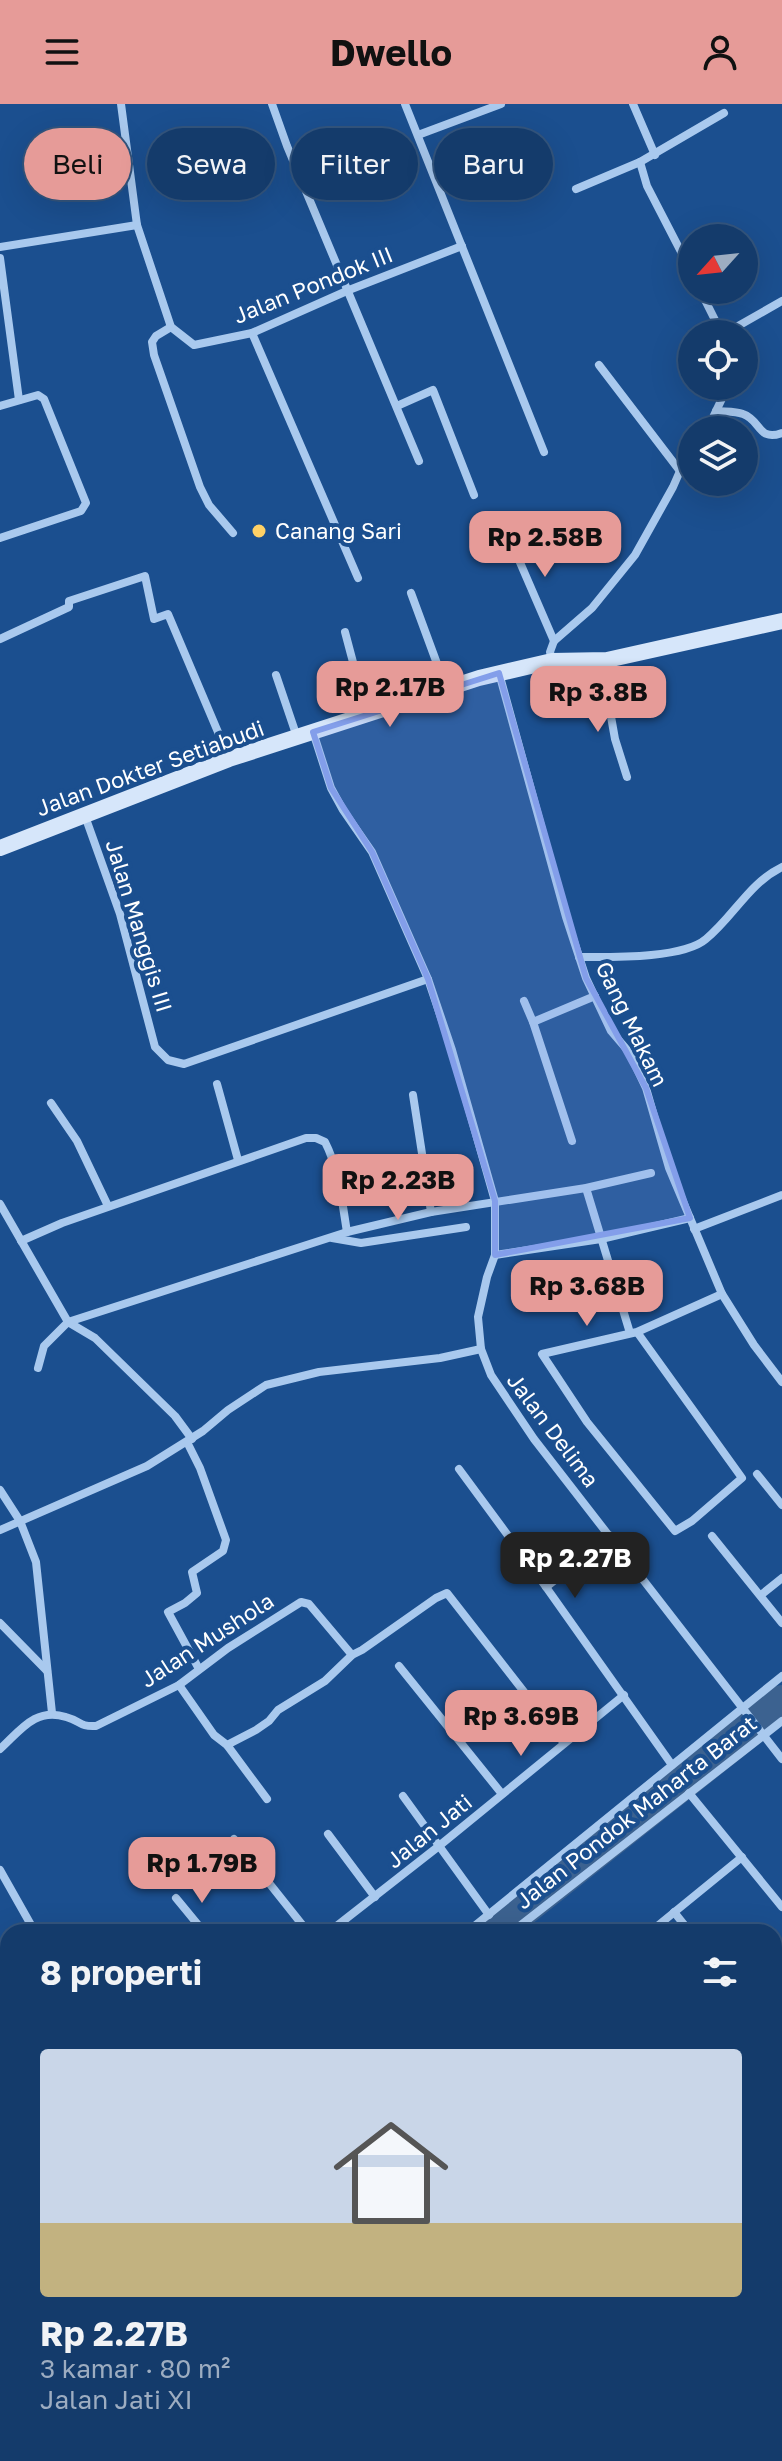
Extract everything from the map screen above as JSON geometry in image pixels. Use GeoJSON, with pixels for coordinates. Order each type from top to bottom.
{"type":"FeatureCollection","features":[{"type":"Feature","properties":{"kind":"street"},"geometry":{"type":"LineString","coordinates":[[121,104],[137,225],[171,327],[152,342],[154,355],[200,487],[209,505],[233,533]]}},
{"type":"Feature","properties":{"kind":"street"},"geometry":{"type":"LineString","coordinates":[[272,104],[419,461]]}},
{"type":"Feature","properties":{"kind":"street"},"geometry":{"type":"LineString","coordinates":[[405,104],[415,128]]}},
{"type":"Feature","properties":{"kind":"street"},"geometry":{"type":"LineString","coordinates":[[501,104],[418,135],[544,452]]}},
{"type":"Feature","properties":{"kind":"street"},"geometry":{"type":"LineString","coordinates":[[633,104],[655,155]]}},
{"type":"Feature","properties":{"kind":"street"},"geometry":{"type":"LineString","coordinates":[[576,189],[655,155],[724,113]]}},
{"type":"Feature","properties":{"kind":"street"},"geometry":{"type":"LineString","coordinates":[[640,162],[647,186],[678,246]]}},
{"type":"Feature","properties":{"kind":"street"},"geometry":{"type":"LineString","coordinates":[[0,247],[137,225]]}},
{"type":"Feature","properties":{"kind":"street","name":"Jalan Pondok III"},"geometry":{"type":"LineString","coordinates":[[171,327],[194,345],[252,333],[349,290],[462,246]]}},
{"type":"Feature","properties":{"kind":"street"},"geometry":{"type":"LineString","coordinates":[[0,258],[19,400]]}},
{"type":"Feature","properties":{"kind":"street"},"geometry":{"type":"LineString","coordinates":[[748,320],[782,301]]}},
{"type":"Feature","properties":{"kind":"street"},"geometry":{"type":"LineString","coordinates":[[252,333],[358,578]]}},
{"type":"Feature","properties":{"kind":"street"},"geometry":{"type":"LineString","coordinates":[[599,365],[678,468]]}},
{"type":"Feature","properties":{"kind":"street"},"geometry":{"type":"LineString","coordinates":[[397,406],[433,390],[474,495]]}},
{"type":"Feature","properties":{"kind":"street"},"geometry":{"type":"LineString","coordinates":[[0,406],[38,395],[44,399],[86,503],[81,511],[0,538]]}},
{"type":"Feature","properties":{"kind":"street"},"geometry":{"type":"LineString","coordinates":[[714,416],[721,400]]}},
{"type":"Feature","properties":{"kind":"street"},"geometry":{"type":"LineString","coordinates":[[716,411],[742,414],[771,436],[782,433]]}},
{"type":"Feature","properties":{"kind":"street"},"geometry":{"type":"LineString","coordinates":[[552,661],[550,652],[554,641],[592,608],[627,567],[678,476]]}},
{"type":"Feature","properties":{"kind":"street"},"geometry":{"type":"LineString","coordinates":[[506,530],[554,641]]}},
{"type":"Feature","properties":{"kind":"street"},"geometry":{"type":"LineString","coordinates":[[0,639],[69,607],[69,601],[145,576],[154,619],[168,614],[229,759]]}},
{"type":"Feature","properties":{"kind":"street"},"geometry":{"type":"LineString","coordinates":[[411,593],[446,689]]}},
{"type":"Feature","properties":{"kind":"street","name":"Jalan Dokter Setiabudi"},"geometry":{"type":"LineString","coordinates":[[0,848],[229,759],[499,673],[552,661],[607,660],[782,621]]}},
{"type":"Feature","properties":{"kind":"street"},"geometry":{"type":"LineString","coordinates":[[345,632],[367,715]]}},
{"type":"Feature","properties":{"kind":"street"},"geometry":{"type":"LineString","coordinates":[[607,660],[610,711],[627,777]]}},
{"type":"Feature","properties":{"kind":"street","name":"Gang Makam"},"geometry":{"type":"LineString","coordinates":[[499,673],[579,957],[611,1031],[629,1052],[646,1088],[669,1168],[722,1294],[782,1382]]}},
{"type":"Feature","properties":{"kind":"street"},"geometry":{"type":"LineString","coordinates":[[276,675],[297,738]]}},
{"type":"Feature","properties":{"kind":"street"},"geometry":{"type":"LineString","coordinates":[[0,1530],[147,1466],[190,1440],[266,1385],[319,1372],[440,1358],[481,1349],[478,1317],[495,1255],[495,1201],[452,1050],[428,979],[372,852],[331,788],[313,732]]}},
{"type":"Feature","properties":{"kind":"street","name":"Jalan Manggis III"},"geometry":{"type":"LineString","coordinates":[[85,816],[128,938],[155,1047],[168,1060],[184,1064],[428,979]]}},
{"type":"Feature","properties":{"kind":"street"},"geometry":{"type":"LineString","coordinates":[[579,957],[619,957],[683,950],[704,942],[753,886],[782,867]]}},
{"type":"Feature","properties":{"kind":"street"},"geometry":{"type":"LineString","coordinates":[[533,1022],[595,996]]}},
{"type":"Feature","properties":{"kind":"street"},"geometry":{"type":"LineString","coordinates":[[524,1001],[572,1141]]}},
{"type":"Feature","properties":{"kind":"street"},"geometry":{"type":"LineString","coordinates":[[217,1084],[238,1160]]}},
{"type":"Feature","properties":{"kind":"street"},"geometry":{"type":"LineString","coordinates":[[413,1095],[431,1212]]}},
{"type":"Feature","properties":{"kind":"street"},"geometry":{"type":"LineString","coordinates":[[51,1103],[77,1141],[108,1206]]}},
{"type":"Feature","properties":{"kind":"street"},"geometry":{"type":"LineString","coordinates":[[21,1241],[108,1206],[306,1138],[325,1142],[330,1152],[347,1232]]}},
{"type":"Feature","properties":{"kind":"street"},"geometry":{"type":"LineString","coordinates":[[38,1368],[44,1346],[68,1322],[347,1232],[431,1212],[586,1188],[651,1173]]}},
{"type":"Feature","properties":{"kind":"street"},"geometry":{"type":"LineString","coordinates":[[586,1188],[634,1333],[742,1478],[692,1521],[675,1531],[587,1422],[542,1354],[634,1333],[722,1294]]}},
{"type":"Feature","properties":{"kind":"street"},"geometry":{"type":"LineString","coordinates":[[694,1229],[782,1195]]}},
{"type":"Feature","properties":{"kind":"street"},"geometry":{"type":"LineString","coordinates":[[0,1204],[68,1322],[95,1338],[175,1416],[190,1440],[226,1540],[223,1551],[192,1572],[197,1593],[168,1612],[199,1669]]}},
{"type":"Feature","properties":{"kind":"street"},"geometry":{"type":"LineString","coordinates":[[495,1255],[601,1239],[690,1218]]}},
{"type":"Feature","properties":{"kind":"street"},"geometry":{"type":"LineString","coordinates":[[329,1238],[361,1243],[466,1227]]}},
{"type":"Feature","properties":{"kind":"street","name":"Jalan Delima"},"geometry":{"type":"LineString","coordinates":[[481,1349],[491,1375],[507,1401],[782,1759]]}},
{"type":"Feature","properties":{"kind":"street"},"geometry":{"type":"LineString","coordinates":[[459,1469],[672,1765]]}},
{"type":"Feature","properties":{"kind":"street"},"geometry":{"type":"LineString","coordinates":[[757,1474],[782,1505]]}},
{"type":"Feature","properties":{"kind":"street"},"geometry":{"type":"LineString","coordinates":[[0,1490],[20,1521],[36,1562],[52,1713],[43,1714],[19,1729],[0,1749]]}},
{"type":"Feature","properties":{"kind":"street"},"geometry":{"type":"LineString","coordinates":[[546,1587],[611,1536]]}},
{"type":"Feature","properties":{"kind":"street"},"geometry":{"type":"LineString","coordinates":[[712,1536],[782,1623]]}},
{"type":"Feature","properties":{"kind":"street"},"geometry":{"type":"LineString","coordinates":[[761,1595],[782,1578]]}},
{"type":"Feature","properties":{"kind":"street"},"geometry":{"type":"LineString","coordinates":[[227,1745],[256,1730],[278,1710],[325,1681],[352,1655],[447,1593],[564,1743]]}},
{"type":"Feature","properties":{"kind":"street","name":"Jalan Mushola"},"geometry":{"type":"LineString","coordinates":[[52,1713],[70,1717],[84,1727],[96,1726],[179,1685],[301,1602],[309,1604],[352,1655]]}},
{"type":"Feature","properties":{"kind":"street"},"geometry":{"type":"LineString","coordinates":[[0,1623],[47,1671]]}},
{"type":"Feature","properties":{"kind":"street"},"geometry":{"type":"LineString","coordinates":[[399,1666],[502,1794]]}},
{"type":"Feature","properties":{"kind":"street","name":"Jalan Pondok Maharta Barat"},"geometry":{"type":"LineString","coordinates":[[477,1924],[782,1676]]}},
{"type":"Feature","properties":{"kind":"street"},"geometry":{"type":"LineString","coordinates":[[179,1685],[214,1735],[227,1745],[267,1799]]}},
{"type":"Feature","properties":{"kind":"street","name":"Jalan Jati"},"geometry":{"type":"LineString","coordinates":[[340,1924],[624,1695]]}},
{"type":"Feature","properties":{"kind":"street","name":"Jalan Pondok Maharta Barat"},"geometry":{"type":"LineString","coordinates":[[522,1924],[761,1733],[782,1721]]}},
{"type":"Feature","properties":{"kind":"street"},"geometry":{"type":"LineString","coordinates":[[689,1793],[782,1907]]}},
{"type":"Feature","properties":{"kind":"street"},"geometry":{"type":"LineString","coordinates":[[403,1796],[489,1915]]}},
{"type":"Feature","properties":{"kind":"street"},"geometry":{"type":"LineString","coordinates":[[328,1834],[375,1897]]}},
{"type":"Feature","properties":{"kind":"street"},"geometry":{"type":"LineString","coordinates":[[234,1839],[302,1924]]}},
{"type":"Feature","properties":{"kind":"street"},"geometry":{"type":"LineString","coordinates":[[660,1924],[742,1857]]}},
{"type":"Feature","properties":{"kind":"street"},"geometry":{"type":"LineString","coordinates":[[0,1870],[30,1924]]}},
{"type":"Feature","properties":{"kind":"street"},"geometry":{"type":"LineString","coordinates":[[176,1898],[197,1924]]}},
{"type":"Feature","properties":{"kind":"street"},"geometry":{"type":"LineString","coordinates":[[674,1912],[684,1924]]}},
{"type":"Feature","properties":{"kind":"highlighted area"},"geometry":{"type":"Polygon","coordinates":[[[499,673],[586,978],[646,1088],[690,1218],[495,1255],[495,1201],[428,979],[372,852],[331,788],[313,732],[499,673]]]}},
{"type":"Feature","properties":{"kind":"waterway"},"geometry":{"type":"LineString","coordinates":[[503,1924],[782,1703]]}},
{"type":"Feature","properties":{"kind":"place","name":"Canang Sari"},"geometry":{"type":"Point","coordinates":[259,531]}}]}
